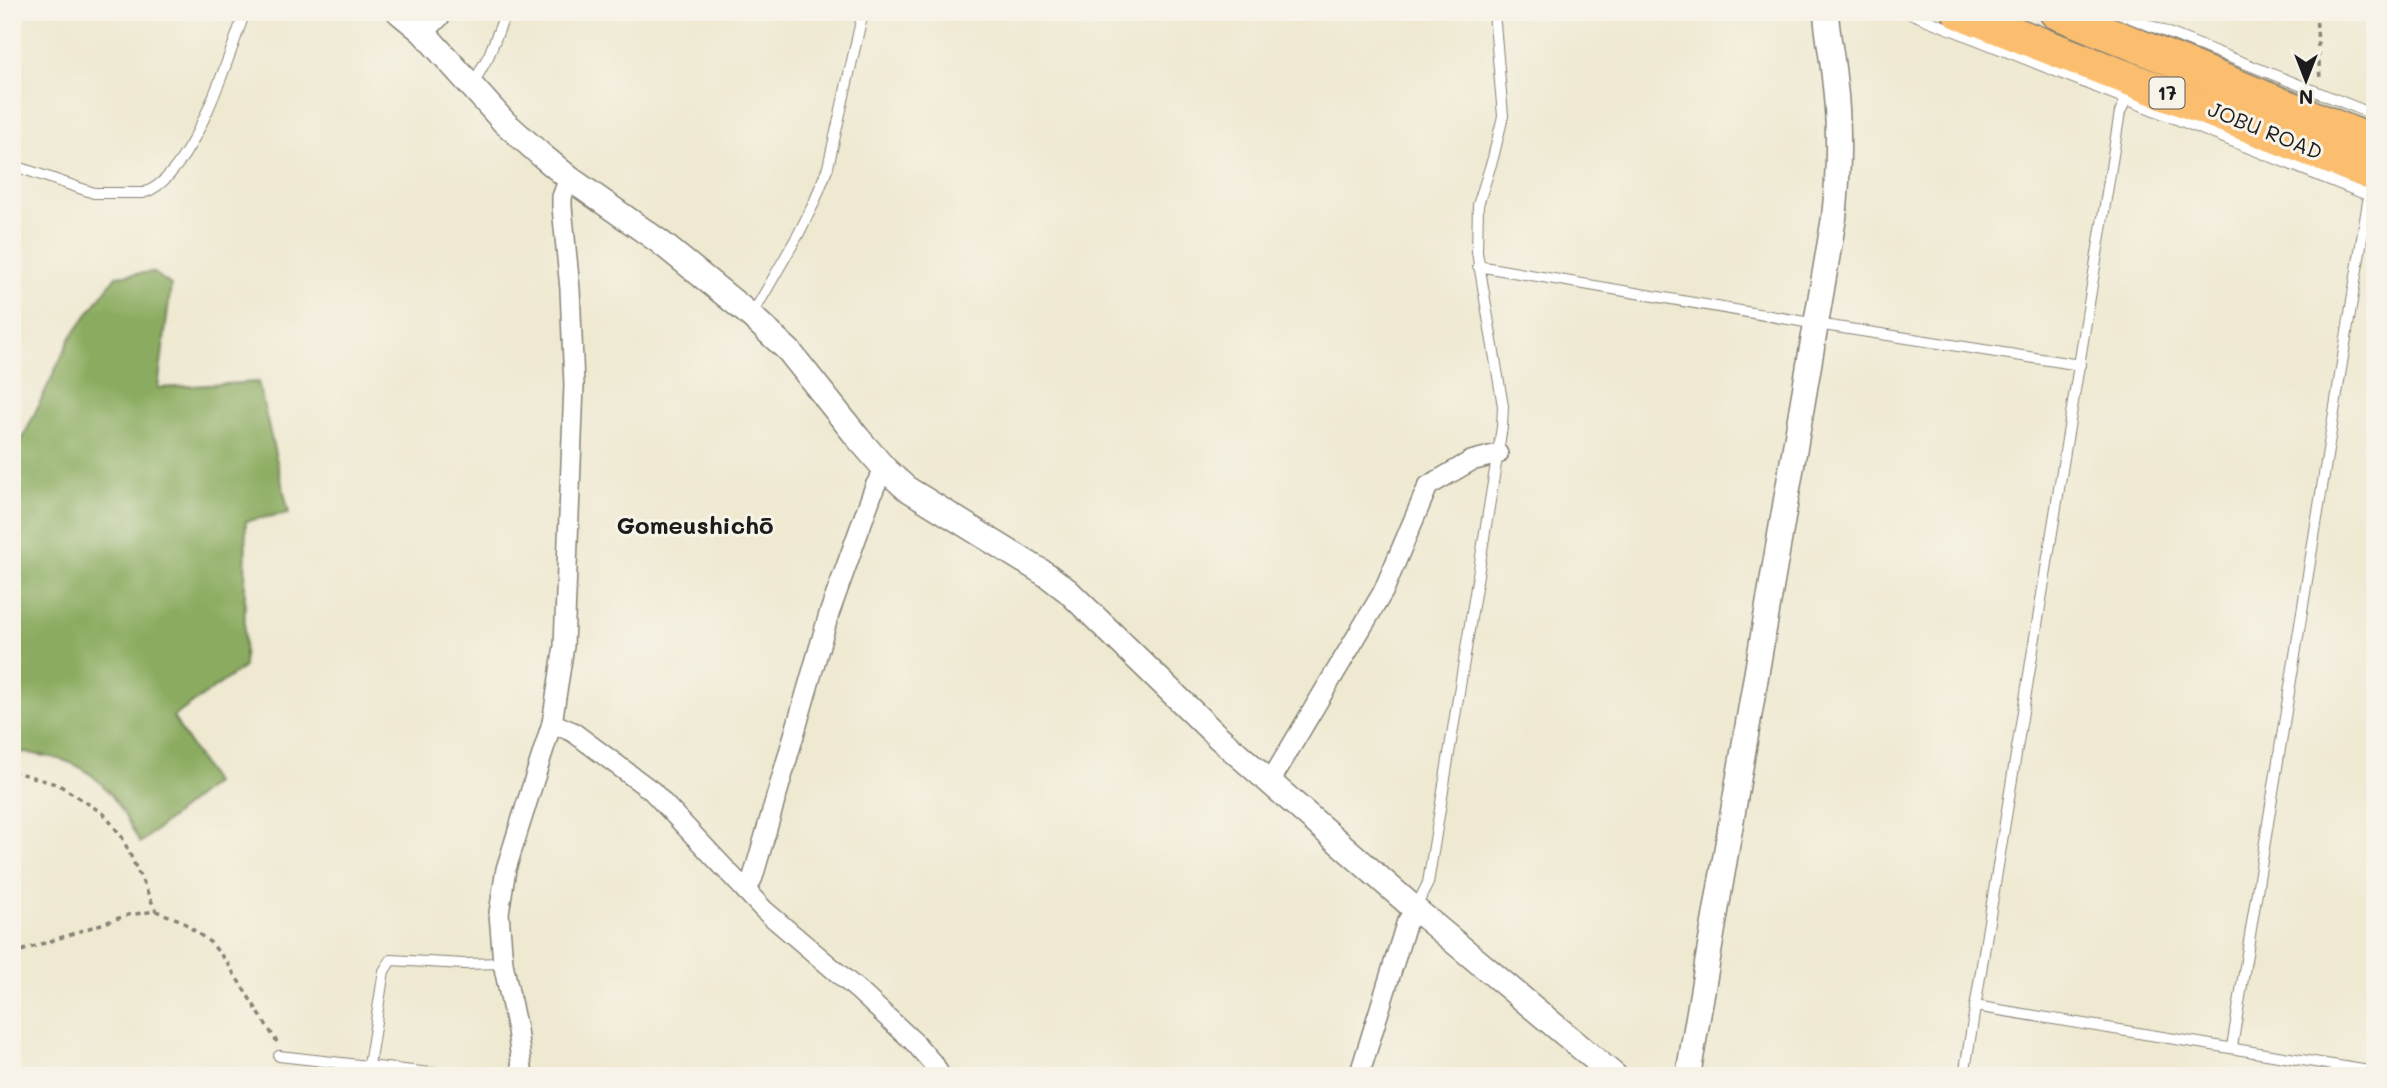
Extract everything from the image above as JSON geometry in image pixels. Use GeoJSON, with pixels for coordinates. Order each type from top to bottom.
{"type":"FeatureCollection","features":[{"type":"Feature","properties":{"kind":"highway","name":"JOBU ROAD"},"geometry":{"type":"LineString","coordinates":[[1959,12],[2373,189]]}},
{"type":"Feature","properties":{"kind":"highway","name":"JOBU ROAD"},"geometry":{"type":"LineString","coordinates":[[2073,15],[2375,144]]}},
{"type":"Feature","properties":{"kind":"street"},"geometry":{"type":"LineString","coordinates":[[399,12],[422,31],[504,122],[569,178],[660,242],[749,314],[789,351],[885,469],[926,502],[1047,575],[1068,591],[1217,736],[1415,909],[1615,1076]]}},
{"type":"Feature","properties":{"kind":"street"},"geometry":{"type":"LineString","coordinates":[[422,31],[441,12]]}},
{"type":"Feature","properties":{"kind":"street"},"geometry":{"type":"LineString","coordinates":[[1688,1076],[1817,324],[1839,178],[1835,79],[1826,12]]}},
{"type":"Feature","properties":{"kind":"street"},"geometry":{"type":"LineString","coordinates":[[523,1076],[517,1030],[503,964],[499,913],[506,869],[552,723],[564,646],[574,385],[562,207],[563,192],[569,178]]}},
{"type":"Feature","properties":{"kind":"street"},"geometry":{"type":"LineString","coordinates":[[1270,782],[1382,592],[1428,486],[1471,461],[1498,454]]}},
{"type":"Feature","properties":{"kind":"street"},"geometry":{"type":"LineString","coordinates":[[746,891],[753,877],[829,614],[875,486],[885,469]]}},
{"type":"Feature","properties":{"kind":"street"},"geometry":{"type":"LineString","coordinates":[[552,723],[573,733],[652,791],[764,910],[915,1043],[940,1076]]}},
{"type":"Feature","properties":{"kind":"street"},"geometry":{"type":"LineString","coordinates":[[1359,1076],[1406,924],[1415,909]]}},
{"type":"Feature","properties":{"kind":"lane"},"geometry":{"type":"LineString","coordinates":[[12,165],[94,193],[150,191],[177,165],[197,137],[245,12]]}},
{"type":"Feature","properties":{"kind":"lane"},"geometry":{"type":"LineString","coordinates":[[472,87],[489,55],[506,12]]}},
{"type":"Feature","properties":{"kind":"lane"},"geometry":{"type":"LineString","coordinates":[[749,314],[759,303],[798,235],[828,167],[863,12]]}},
{"type":"Feature","properties":{"kind":"lane"},"geometry":{"type":"LineString","coordinates":[[1415,909],[1428,883],[1498,454],[1503,406],[1478,266],[1478,205],[1496,150],[1503,116],[1494,12]]}},
{"type":"Feature","properties":{"kind":"lane"},"geometry":{"type":"LineString","coordinates":[[1907,12],[2126,100],[2373,189],[2232,1047]]}},
{"type":"Feature","properties":{"kind":"lane"},"geometry":{"type":"LineString","coordinates":[[2116,12],[2375,115]]}},
{"type":"Feature","properties":{"kind":"lane"},"geometry":{"type":"LineString","coordinates":[[1964,1076],[2120,112],[2126,100]]}},
{"type":"Feature","properties":{"kind":"lane"},"geometry":{"type":"LineString","coordinates":[[1478,266],[1817,324],[2080,365]]}},
{"type":"Feature","properties":{"kind":"lane"},"geometry":{"type":"LineString","coordinates":[[369,1065],[384,971],[391,960],[503,964]]}},
{"type":"Feature","properties":{"kind":"lane"},"geometry":{"type":"LineString","coordinates":[[1975,1006],[2375,1072]]}},
{"type":"Feature","properties":{"kind":"lane"},"geometry":{"type":"LineString","coordinates":[[279,1056],[457,1076]]}},
{"type":"Feature","properties":{"kind":"path"},"geometry":{"type":"LineString","coordinates":[[2314,91],[2320,82],[2321,71],[2316,12]]}},
{"type":"Feature","properties":{"kind":"path"},"geometry":{"type":"LineString","coordinates":[[12,771],[59,785],[104,814],[122,837],[156,911]]}},
{"type":"Feature","properties":{"kind":"path"},"geometry":{"type":"LineString","coordinates":[[12,954],[128,915],[156,911],[180,920],[211,943],[226,961],[275,1035],[279,1056]]}},
{"type":"Feature","properties":{"kind":"green space"},"geometry":{"type":"Polygon","coordinates":[[[153,272],[171,285],[158,388],[258,382],[289,513],[246,521],[244,667],[173,717],[214,783],[140,843],[104,786],[83,769],[64,761],[12,750],[12,461],[71,337],[116,276],[153,272]]]}},
{"type":"Feature","properties":{"kind":"district","name":"Gomeushichō"},"geometry":{"type":"Point","coordinates":[695,526]}}]}
